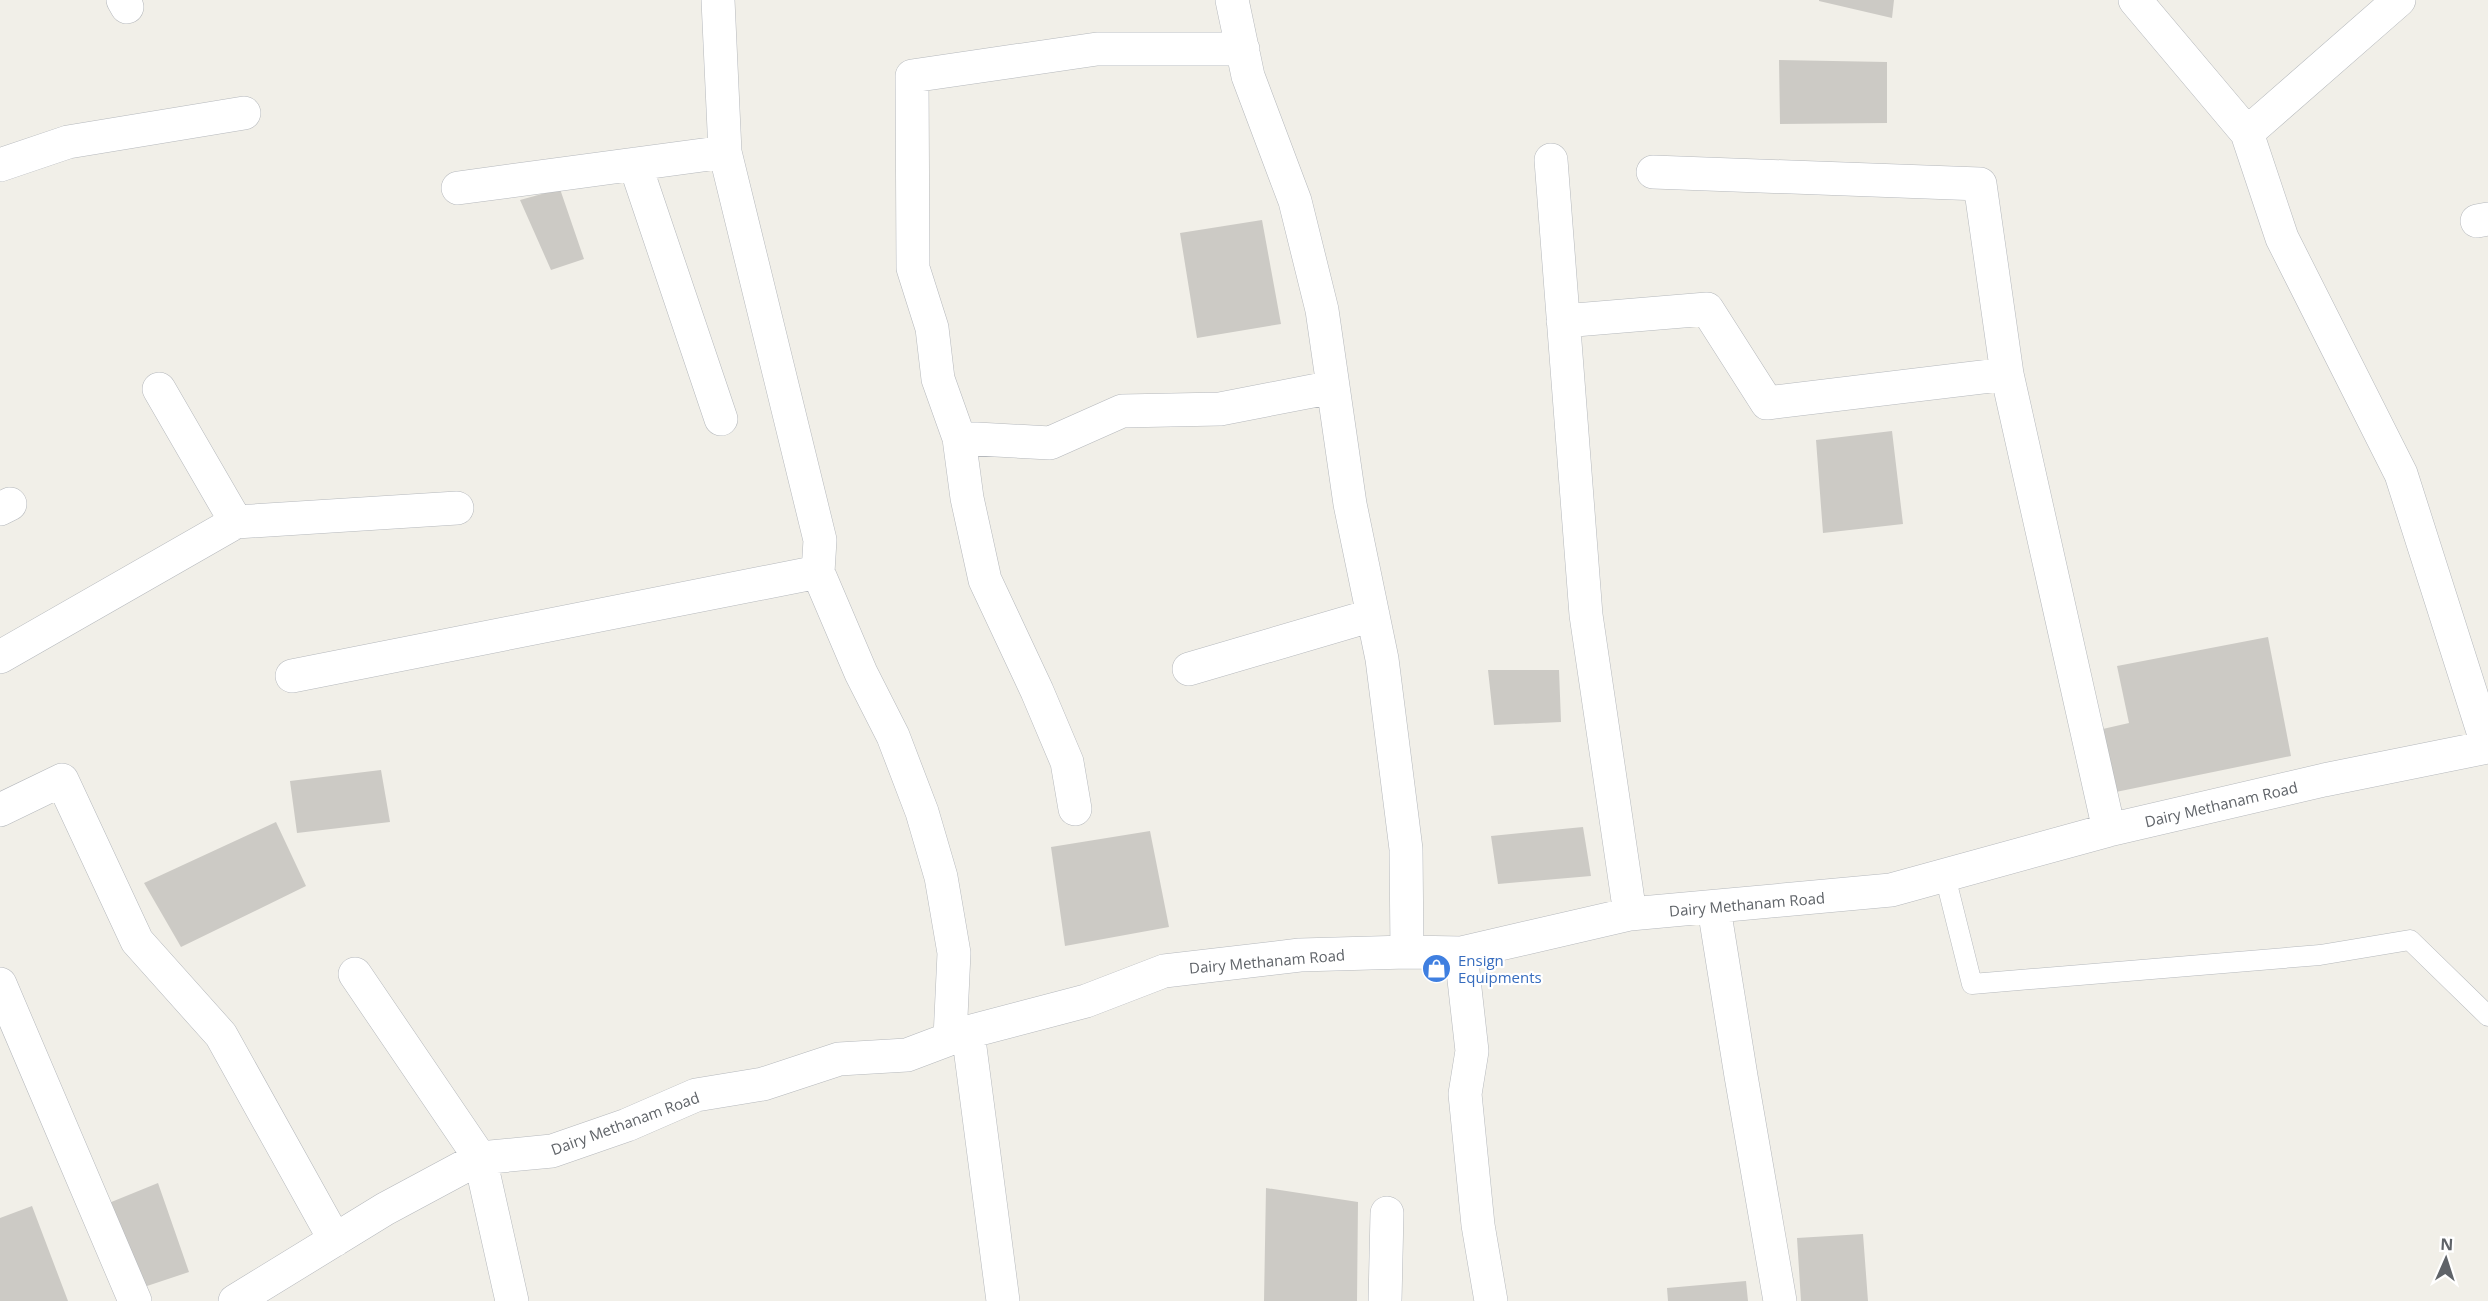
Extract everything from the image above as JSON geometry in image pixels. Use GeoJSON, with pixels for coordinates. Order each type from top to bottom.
{"type":"FeatureCollection","features":[{"type":"Feature","properties":{"kind":"street"},"geometry":{"type":"LineString","coordinates":[[718,0],[725,152],[820,540],[818,572],[861,673],[893,736],[922,812],[941,877],[954,953],[959,1035],[1003,1301]]}},
{"type":"Feature","properties":{"kind":"street"},"geometry":{"type":"LineString","coordinates":[[1232,0],[1248,76],[1295,201],[1322,310],[1350,504],[1382,659],[1407,849],[1407,952]]}},
{"type":"Feature","properties":{"kind":"street"},"geometry":{"type":"LineString","coordinates":[[2135,0],[2247,133],[2283,238],[2401,474],[2488,747]]}},
{"type":"Feature","properties":{"kind":"street"},"geometry":{"type":"LineString","coordinates":[[2247,133],[2399,0]]}},
{"type":"Feature","properties":{"kind":"street"},"geometry":{"type":"LineString","coordinates":[[1075,809],[1066,762],[1037,691],[985,580],[967,498],[959,438],[938,379],[932,328],[913,268],[912,76],[1097,49],[1243,49]]}},
{"type":"Feature","properties":{"kind":"street"},"geometry":{"type":"LineString","coordinates":[[0,165],[68,142],[244,113]]}},
{"type":"Feature","properties":{"kind":"street"},"geometry":{"type":"LineString","coordinates":[[458,188],[725,152]]}},
{"type":"Feature","properties":{"kind":"street"},"geometry":{"type":"LineString","coordinates":[[1551,160],[1586,615],[1630,914]]}},
{"type":"Feature","properties":{"kind":"street"},"geometry":{"type":"LineString","coordinates":[[635,164],[721,419]]}},
{"type":"Feature","properties":{"kind":"street"},"geometry":{"type":"LineString","coordinates":[[1653,172],[1980,184],[2007,374],[2109,830]]}},
{"type":"Feature","properties":{"kind":"street"},"geometry":{"type":"LineString","coordinates":[[1563,321],[1707,309],[1767,403],[2007,374]]}},
{"type":"Feature","properties":{"kind":"street"},"geometry":{"type":"LineString","coordinates":[[959,438],[1050,442],[1122,411],[1221,409],[1334,387]]}},
{"type":"Feature","properties":{"kind":"street"},"geometry":{"type":"LineString","coordinates":[[159,390],[236,522]]}},
{"type":"Feature","properties":{"kind":"street"},"geometry":{"type":"LineString","coordinates":[[0,657],[236,522],[458,508]]}},
{"type":"Feature","properties":{"kind":"street"},"geometry":{"type":"LineString","coordinates":[[292,676],[818,572]]}},
{"type":"Feature","properties":{"kind":"street"},"geometry":{"type":"LineString","coordinates":[[1189,669],[1373,615]]}},
{"type":"Feature","properties":{"kind":"street","name":"Dairy Methanam Road"},"geometry":{"type":"LineString","coordinates":[[235,1301],[385,1209],[480,1158],[552,1151],[627,1125],[696,1095],[764,1084],[839,1059],[907,1054],[959,1035],[1086,1001],[1164,971],[1300,955],[1461,953],[1630,914],[1891,890],[2109,830],[2324,780],[2488,747]]}},
{"type":"Feature","properties":{"kind":"street"},"geometry":{"type":"LineString","coordinates":[[0,810],[62,780],[137,941],[222,1035],[335,1240]]}},
{"type":"Feature","properties":{"kind":"street"},"geometry":{"type":"LineString","coordinates":[[1714,908],[1740,1077],[1780,1301]]}},
{"type":"Feature","properties":{"kind":"street"},"geometry":{"type":"LineString","coordinates":[[1461,953],[1472,1051],[1465,1094],[1478,1225],[1491,1301]]}},
{"type":"Feature","properties":{"kind":"street"},"geometry":{"type":"LineString","coordinates":[[355,974],[480,1158],[512,1301]]}},
{"type":"Feature","properties":{"kind":"street"},"geometry":{"type":"LineString","coordinates":[[0,984],[135,1301]]}},
{"type":"Feature","properties":{"kind":"street"},"geometry":{"type":"LineString","coordinates":[[1385,1301],[1388,1213]]}},
{"type":"Feature","properties":{"kind":"lane"},"geometry":{"type":"LineString","coordinates":[[1945,876],[1972,984],[2320,956],[2410,940],[2488,1016]]}},
{"type":"Feature","properties":{"kind":"building"},"geometry":{"type":"Polygon","coordinates":[[[1894,0],[1892,18],[1819,1],[1894,0]]]}},
{"type":"Feature","properties":{"kind":"building"},"geometry":{"type":"Polygon","coordinates":[[[1779,60],[1887,62],[1887,123],[1780,124],[1779,60]]]}},
{"type":"Feature","properties":{"kind":"building"},"geometry":{"type":"Polygon","coordinates":[[[560,189],[584,259],[551,270],[520,200],[560,189]]]}},
{"type":"Feature","properties":{"kind":"building"},"geometry":{"type":"Polygon","coordinates":[[[1262,220],[1281,324],[1197,338],[1180,233],[1262,220]]]}},
{"type":"Feature","properties":{"kind":"building"},"geometry":{"type":"Polygon","coordinates":[[[1892,431],[1903,524],[1823,533],[1816,440],[1892,431]]]}},
{"type":"Feature","properties":{"kind":"building"},"geometry":{"type":"Polygon","coordinates":[[[2268,637],[2291,756],[2111,793],[2094,731],[2129,723],[2117,666],[2268,637]]]}},
{"type":"Feature","properties":{"kind":"building"},"geometry":{"type":"Polygon","coordinates":[[[1488,670],[1559,670],[1561,722],[1494,725],[1488,670]]]}},
{"type":"Feature","properties":{"kind":"building"},"geometry":{"type":"Polygon","coordinates":[[[381,770],[390,822],[297,833],[290,781],[381,770]]]}},
{"type":"Feature","properties":{"kind":"building"},"geometry":{"type":"Polygon","coordinates":[[[276,822],[306,886],[181,947],[144,883],[276,822]]]}},
{"type":"Feature","properties":{"kind":"building"},"geometry":{"type":"Polygon","coordinates":[[[1583,827],[1591,876],[1498,884],[1491,836],[1583,827]]]}},
{"type":"Feature","properties":{"kind":"building"},"geometry":{"type":"Polygon","coordinates":[[[1150,831],[1169,927],[1065,946],[1051,847],[1150,831]]]}},
{"type":"Feature","properties":{"kind":"building"},"geometry":{"type":"Polygon","coordinates":[[[158,1183],[189,1272],[138,1289],[104,1205],[158,1183]]]}},
{"type":"Feature","properties":{"kind":"building"},"geometry":{"type":"Polygon","coordinates":[[[1266,1188],[1358,1202],[1357,1301],[1264,1301],[1266,1188]]]}},
{"type":"Feature","properties":{"kind":"building"},"geometry":{"type":"Polygon","coordinates":[[[32,1206],[68,1301],[0,1301],[0,1218],[32,1206]]]}},
{"type":"Feature","properties":{"kind":"building"},"geometry":{"type":"Polygon","coordinates":[[[1863,1234],[1868,1301],[1801,1301],[1797,1238],[1863,1234]]]}},
{"type":"Feature","properties":{"kind":"building"},"geometry":{"type":"Polygon","coordinates":[[[1746,1281],[1748,1301],[1668,1301],[1667,1288],[1746,1281]]]}},
{"type":"Feature","properties":{"kind":"place","name":"Ensign Equipments"},"geometry":{"type":"Point","coordinates":[1437,969]}}]}
